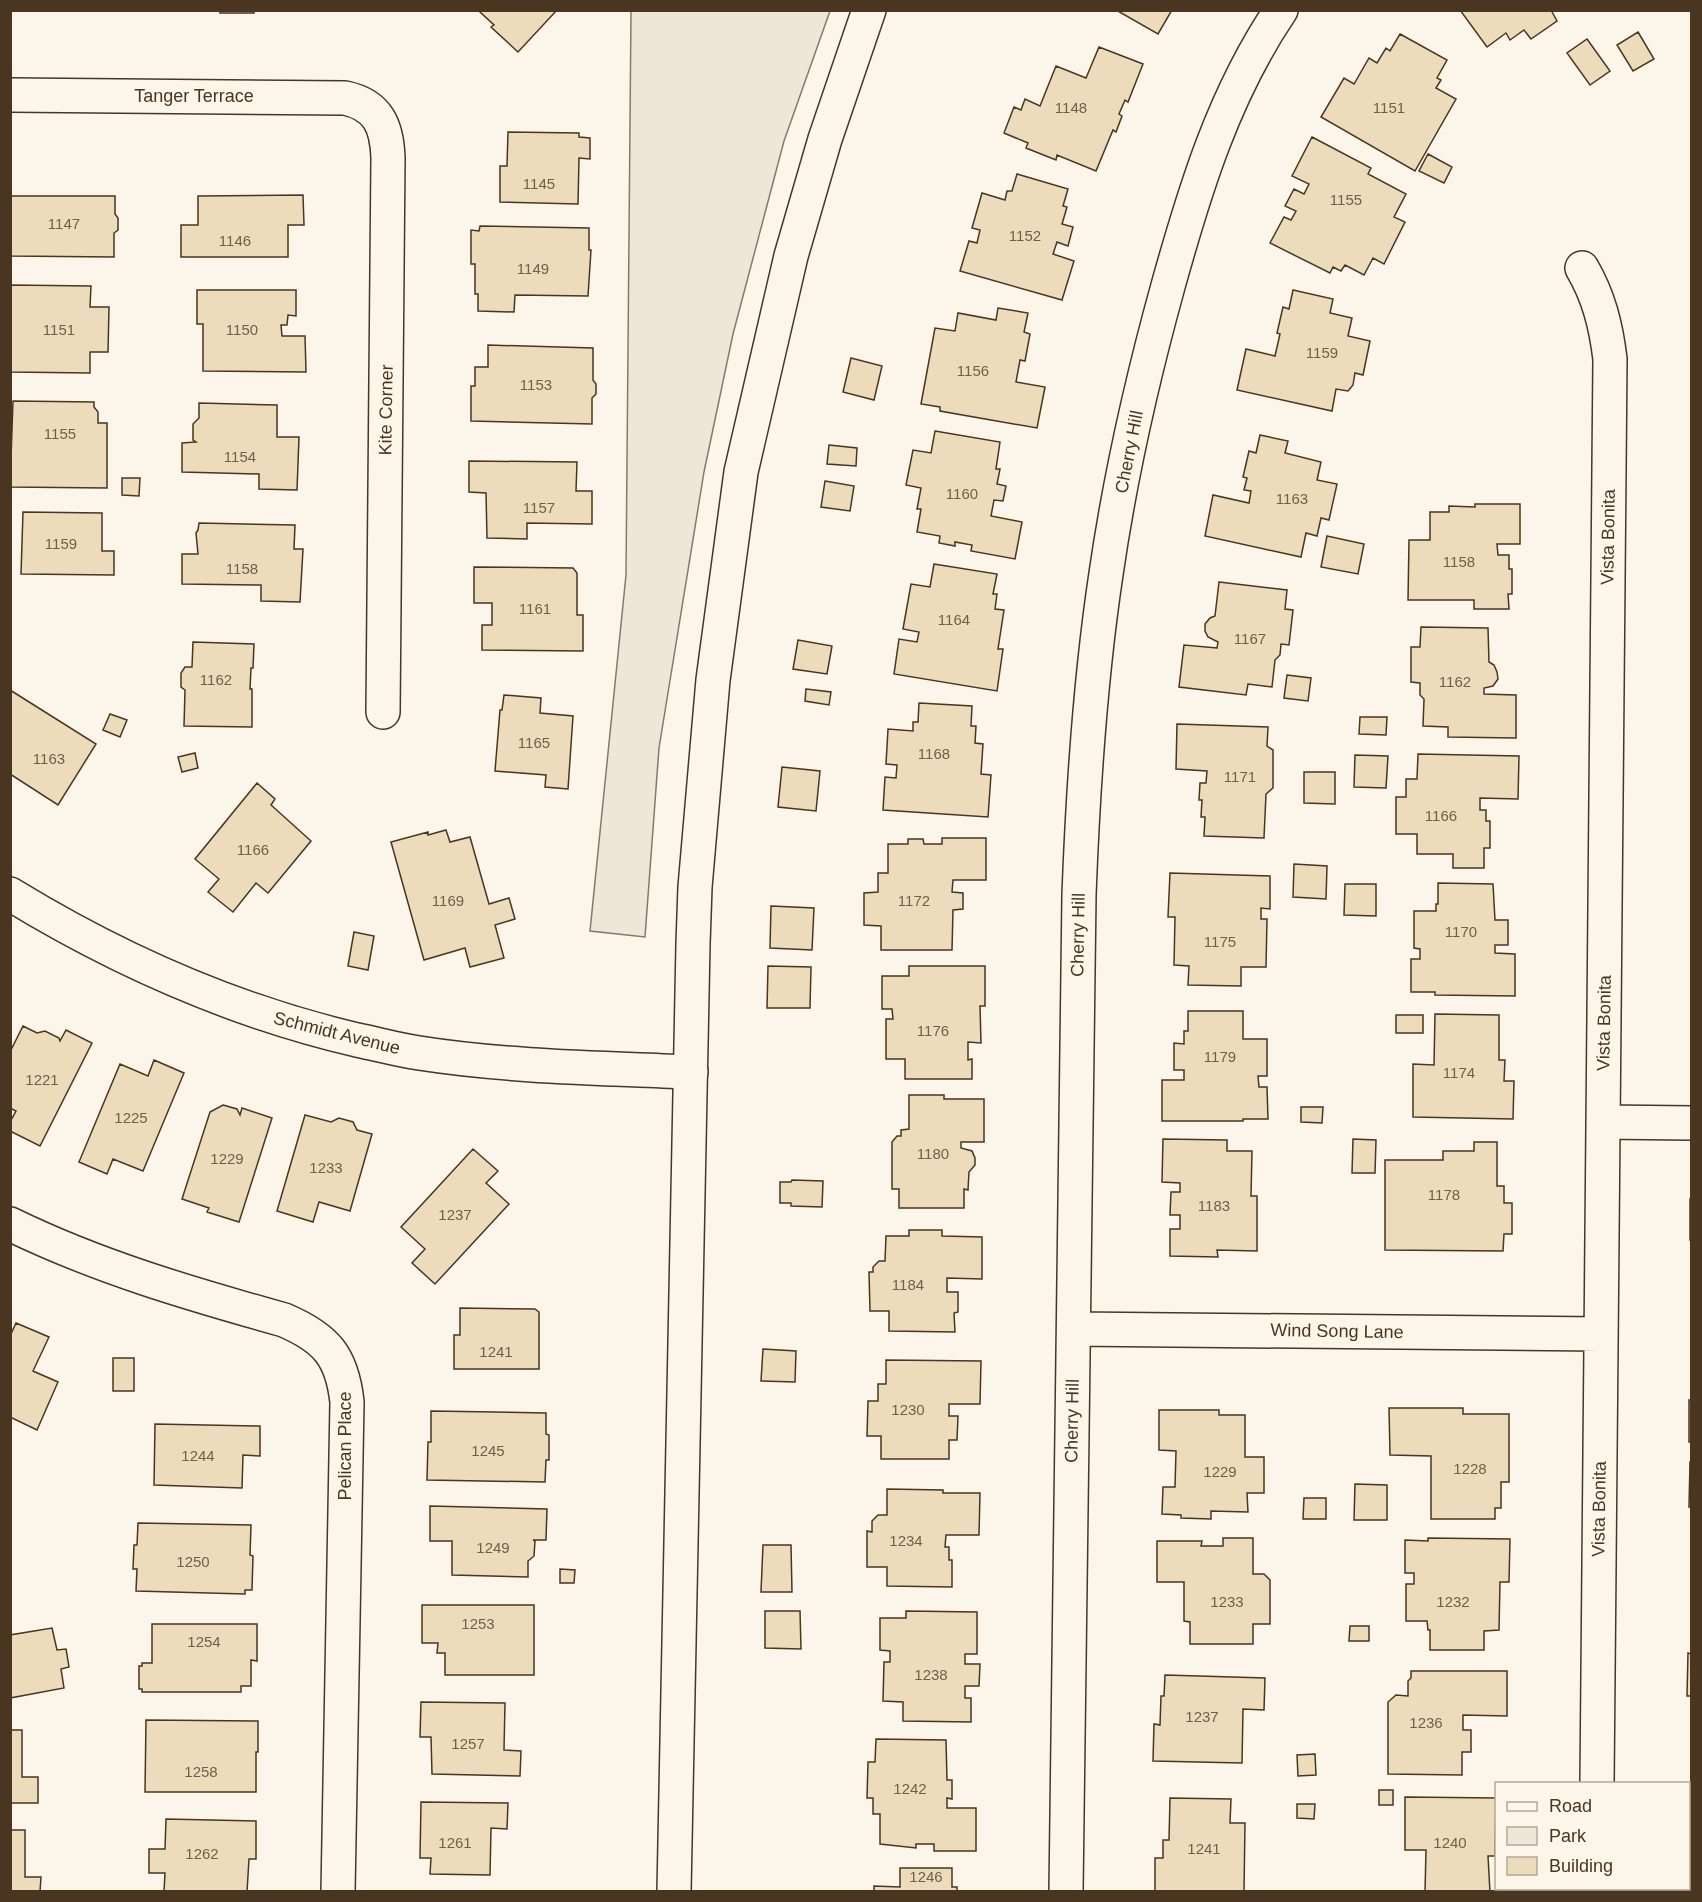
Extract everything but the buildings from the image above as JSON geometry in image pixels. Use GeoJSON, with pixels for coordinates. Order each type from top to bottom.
{"type":"FeatureCollection","features":[{"type":"Feature","properties":{"kind":"street"},"geometry":{"type":"LineString","coordinates":[[674,1892],[695,887],[714,680],[741,472],[791,256],[825,139],[869,10]]}},
{"type":"Feature","properties":{"kind":"street","name":"Cherry Hill"},"geometry":{"type":"LineString","coordinates":[[1066,1892],[1080,862],[1084,774],[1106,573],[1132,431],[1156,328],[1201,173],[1221,122],[1249,62],[1281,10]]}},
{"type":"Feature","properties":{"kind":"street","name":"Tanger Terrace"},"geometry":{"type":"LineString","coordinates":[[10,95],[345,98],[367,106],[373,112]]}},
{"type":"Feature","properties":{"kind":"street","name":"Kite Corner"},"geometry":{"type":"LineString","coordinates":[[373,112],[386,133],[388,158],[383,712]]}},
{"type":"Feature","properties":{"kind":"street","name":"Vista Bonita"},"geometry":{"type":"LineString","coordinates":[[1582,268],[1595,290],[1604,316],[1610,359],[1597,1782]]}},
{"type":"Feature","properties":{"kind":"street","name":"Schmidt Avenue"},"geometry":{"type":"LineString","coordinates":[[10,894],[60,924],[123,957],[181,983],[247,1009],[322,1032],[417,1053],[458,1058],[540,1066],[691,1072]]}},
{"type":"Feature","properties":{"kind":"street"},"geometry":{"type":"LineString","coordinates":[[1603,1122],[1692,1123]]}},
{"type":"Feature","properties":{"kind":"street","name":"Pelican Place"},"geometry":{"type":"LineString","coordinates":[[10,1224],[55,1245],[174,1289],[284,1320],[318,1337],[331,1351],[340,1366],[347,1402],[338,1892]]}},
{"type":"Feature","properties":{"kind":"street","name":"Wind Song Lane"},"geometry":{"type":"LineString","coordinates":[[1074,1329],[1601,1334]]}},
{"type":"Feature","properties":{"kind":"green space"},"geometry":{"type":"Polygon","coordinates":[[[631,11],[830,11],[784,141],[733,334],[704,472],[659,748],[645,937],[590,931],[626,575],[631,11]]]}}]}
